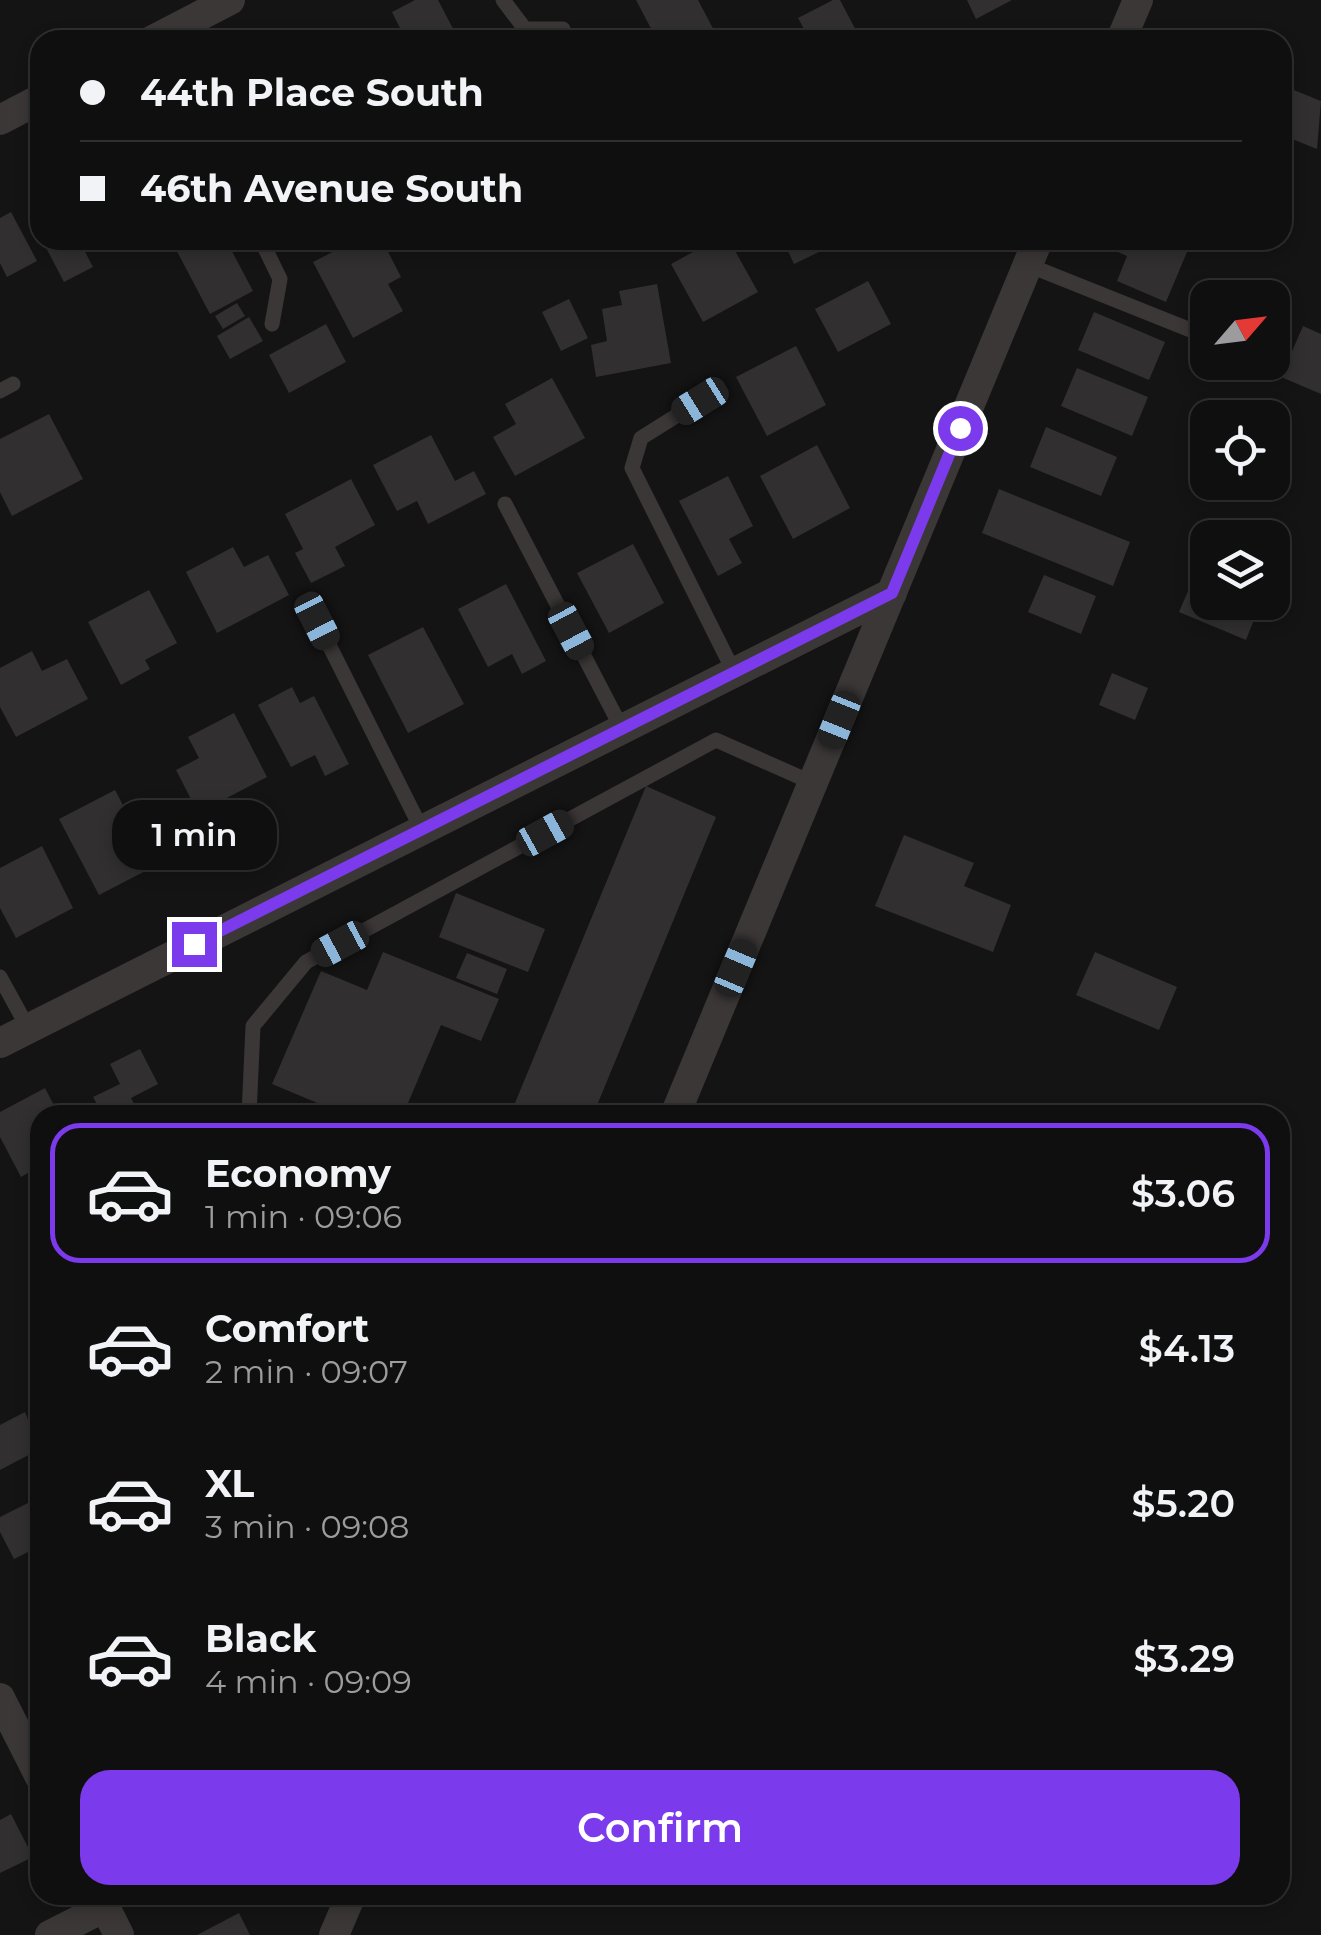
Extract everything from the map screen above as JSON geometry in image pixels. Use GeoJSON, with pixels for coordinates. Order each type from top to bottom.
{"type":"FeatureCollection","features":[{"type":"Feature","properties":{"kind":"street"},"geometry":{"type":"LineString","coordinates":[[174,30],[230,0]]}},
{"type":"Feature","properties":{"kind":"street"},"geometry":{"type":"LineString","coordinates":[[1126,30],[1138,0]]}},
{"type":"Feature","properties":{"kind":"street"},"geometry":{"type":"LineString","coordinates":[[0,120],[30,104]]}},
{"type":"Feature","properties":{"kind":"street"},"geometry":{"type":"LineString","coordinates":[[679,1105],[1033,253]]}},
{"type":"Feature","properties":{"kind":"street"},"geometry":{"type":"LineString","coordinates":[[0,1042],[892,593]]}},
{"type":"Feature","properties":{"kind":"street"},"geometry":{"type":"LineString","coordinates":[[0,1698],[30,1758]]}},
{"type":"Feature","properties":{"kind":"street"},"geometry":{"type":"LineString","coordinates":[[50,1935],[96,1905]]}},
{"type":"Feature","properties":{"kind":"street"},"geometry":{"type":"LineString","coordinates":[[104,1905],[119,1935]]}},
{"type":"Feature","properties":{"kind":"street"},"geometry":{"type":"LineString","coordinates":[[334,1935],[347,1905]]}},
{"type":"Feature","properties":{"kind":"lane"},"geometry":{"type":"LineString","coordinates":[[503,0],[525,29],[530,30]]}},
{"type":"Feature","properties":{"kind":"lane"},"geometry":{"type":"LineString","coordinates":[[552,30],[563,28]]}},
{"type":"Feature","properties":{"kind":"lane"},"geometry":{"type":"LineString","coordinates":[[267,250],[280,279],[272,324]]}},
{"type":"Feature","properties":{"kind":"lane"},"geometry":{"type":"LineString","coordinates":[[1033,253],[1190,328]]}},
{"type":"Feature","properties":{"kind":"lane"},"geometry":{"type":"LineString","coordinates":[[700,401],[641,438],[632,468],[733,670]]}},
{"type":"Feature","properties":{"kind":"lane"},"geometry":{"type":"LineString","coordinates":[[505,504],[621,727]]}},
{"type":"Feature","properties":{"kind":"lane"},"geometry":{"type":"LineString","coordinates":[[317,621],[421,828]]}},
{"type":"Feature","properties":{"kind":"lane"},"geometry":{"type":"LineString","coordinates":[[249,1105],[254,1026],[306,962],[716,740],[813,783]]}},
{"type":"Feature","properties":{"kind":"lane"},"geometry":{"type":"LineString","coordinates":[[0,977],[28,1028]]}},
{"type":"Feature","properties":{"kind":"building"},"geometry":{"type":"Polygon","coordinates":[[[415,0],[438,0],[454,30],[401,30],[392,12],[415,0]]]}},
{"type":"Feature","properties":{"kind":"building"},"geometry":{"type":"Polygon","coordinates":[[[636,0],[698,0],[714,30],[652,30],[636,0]]]}},
{"type":"Feature","properties":{"kind":"building"},"geometry":{"type":"Polygon","coordinates":[[[840,0],[856,30],[805,30],[798,18],[840,0]]]}},
{"type":"Feature","properties":{"kind":"building"},"geometry":{"type":"Polygon","coordinates":[[[967,0],[1012,0],[976,19],[967,0]]]}},
{"type":"Feature","properties":{"kind":"building"},"geometry":{"type":"Polygon","coordinates":[[[1292,89],[1321,101],[1317,149],[1292,139],[1292,89]]]}},
{"type":"Feature","properties":{"kind":"building"},"geometry":{"type":"Polygon","coordinates":[[[11,212],[37,261],[7,277],[0,263],[0,218],[11,212]]]}},
{"type":"Feature","properties":{"kind":"building"},"geometry":{"type":"Polygon","coordinates":[[[47,250],[84,250],[93,267],[64,282],[47,250]]]}},
{"type":"Feature","properties":{"kind":"building"},"geometry":{"type":"Polygon","coordinates":[[[176,250],[231,250],[253,291],[210,314],[176,250]]]}},
{"type":"Feature","properties":{"kind":"building"},"geometry":{"type":"Polygon","coordinates":[[[336,250],[387,250],[401,277],[388,284],[403,311],[353,338],[313,262],[336,250]]]}},
{"type":"Feature","properties":{"kind":"building"},"geometry":{"type":"Polygon","coordinates":[[[697,250],[735,250],[758,292],[703,322],[671,264],[697,250]]]}},
{"type":"Feature","properties":{"kind":"building"},"geometry":{"type":"Polygon","coordinates":[[[788,250],[818,250],[819,252],[794,264],[788,250]]]}},
{"type":"Feature","properties":{"kind":"building"},"geometry":{"type":"Polygon","coordinates":[[[1113,250],[1188,250],[1166,302],[1117,281],[1127,256],[1113,250]]]}},
{"type":"Feature","properties":{"kind":"building"},"geometry":{"type":"Polygon","coordinates":[[[868,281],[891,324],[838,352],[815,309],[868,281]]]}},
{"type":"Feature","properties":{"kind":"building"},"geometry":{"type":"Polygon","coordinates":[[[657,284],[671,363],[596,377],[591,345],[607,341],[602,309],[622,305],[619,291],[657,284]]]}},
{"type":"Feature","properties":{"kind":"building"},"geometry":{"type":"Polygon","coordinates":[[[569,299],[588,338],[561,351],[542,312],[569,299]]]}},
{"type":"Feature","properties":{"kind":"building"},"geometry":{"type":"Polygon","coordinates":[[[237,303],[245,316],[223,329],[215,316],[237,303]]]}},
{"type":"Feature","properties":{"kind":"building"},"geometry":{"type":"Polygon","coordinates":[[[1094,312],[1165,342],[1149,380],[1078,350],[1094,312]]]}},
{"type":"Feature","properties":{"kind":"building"},"geometry":{"type":"Polygon","coordinates":[[[249,317],[263,341],[230,359],[217,336],[249,317]]]}},
{"type":"Feature","properties":{"kind":"building"},"geometry":{"type":"Polygon","coordinates":[[[326,324],[346,362],[289,393],[269,355],[326,324]]]}},
{"type":"Feature","properties":{"kind":"building"},"geometry":{"type":"Polygon","coordinates":[[[1303,326],[1321,334],[1321,394],[1288,380],[1290,356],[1303,326]]]}},
{"type":"Feature","properties":{"kind":"building"},"geometry":{"type":"Polygon","coordinates":[[[796,346],[826,405],[767,436],[736,377],[796,346]]]}},
{"type":"Feature","properties":{"kind":"building"},"geometry":{"type":"Polygon","coordinates":[[[1077,368],[1148,397],[1132,436],[1061,406],[1077,368]]]}},
{"type":"Feature","properties":{"kind":"building"},"geometry":{"type":"Polygon","coordinates":[[[552,378],[585,438],[515,476],[493,437],[516,424],[505,404],[552,378]]]}},
{"type":"Feature","properties":{"kind":"building"},"geometry":{"type":"Polygon","coordinates":[[[49,414],[83,479],[12,516],[0,492],[0,439],[49,414]]]}},
{"type":"Feature","properties":{"kind":"building"},"geometry":{"type":"Polygon","coordinates":[[[1046,427],[1117,457],[1101,496],[1030,467],[1046,427]]]}},
{"type":"Feature","properties":{"kind":"building"},"geometry":{"type":"Polygon","coordinates":[[[431,435],[455,481],[474,471],[486,494],[428,524],[417,501],[397,511],[373,465],[431,435]]]}},
{"type":"Feature","properties":{"kind":"building"},"geometry":{"type":"Polygon","coordinates":[[[817,445],[850,508],[793,539],[760,476],[817,445]]]}},
{"type":"Feature","properties":{"kind":"building"},"geometry":{"type":"Polygon","coordinates":[[[728,476],[753,526],[729,539],[742,563],[718,576],[679,501],[728,476]]]}},
{"type":"Feature","properties":{"kind":"building"},"geometry":{"type":"Polygon","coordinates":[[[351,479],[375,525],[335,547],[345,566],[311,583],[295,553],[303,549],[285,514],[351,479]]]}},
{"type":"Feature","properties":{"kind":"building"},"geometry":{"type":"Polygon","coordinates":[[[999,489],[1130,542],[1113,586],[982,533],[999,489]]]}},
{"type":"Feature","properties":{"kind":"building"},"geometry":{"type":"Polygon","coordinates":[[[633,544],[664,603],[609,633],[577,573],[633,544]]]}},
{"type":"Feature","properties":{"kind":"building"},"geometry":{"type":"Polygon","coordinates":[[[233,547],[244,567],[268,555],[289,595],[217,633],[186,572],[233,547]]]}},
{"type":"Feature","properties":{"kind":"building"},"geometry":{"type":"Polygon","coordinates":[[[1044,575],[1096,596],[1081,634],[1028,612],[1044,575]]]}},
{"type":"Feature","properties":{"kind":"building"},"geometry":{"type":"Polygon","coordinates":[[[506,584],[546,661],[522,674],[512,654],[488,667],[458,609],[506,584]]]}},
{"type":"Feature","properties":{"kind":"building"},"geometry":{"type":"Polygon","coordinates":[[[1190,586],[1190,617],[1179,612],[1190,586]]]}},
{"type":"Feature","properties":{"kind":"building"},"geometry":{"type":"Polygon","coordinates":[[[149,590],[177,643],[145,660],[150,669],[121,685],[88,622],[149,590]]]}},
{"type":"Feature","properties":{"kind":"building"},"geometry":{"type":"Polygon","coordinates":[[[1198,620],[1254,620],[1246,640],[1198,620]]]}},
{"type":"Feature","properties":{"kind":"building"},"geometry":{"type":"Polygon","coordinates":[[[423,627],[464,704],[408,733],[368,655],[423,627]]]}},
{"type":"Feature","properties":{"kind":"building"},"geometry":{"type":"Polygon","coordinates":[[[32,651],[42,671],[67,659],[88,699],[16,737],[0,707],[0,668],[32,651]]]}},
{"type":"Feature","properties":{"kind":"building"},"geometry":{"type":"Polygon","coordinates":[[[1112,673],[1148,688],[1135,720],[1099,705],[1112,673]]]}},
{"type":"Feature","properties":{"kind":"building"},"geometry":{"type":"Polygon","coordinates":[[[292,687],[300,703],[314,696],[349,764],[325,776],[315,755],[291,767],[258,705],[292,687]]]}},
{"type":"Feature","properties":{"kind":"building"},"geometry":{"type":"Polygon","coordinates":[[[234,713],[267,777],[221,801],[232,823],[209,834],[176,770],[199,758],[188,737],[234,713]]]}},
{"type":"Feature","properties":{"kind":"building"},"geometry":{"type":"Polygon","coordinates":[[[646,786],[716,817],[597,1105],[514,1105],[646,786]]]}},
{"type":"Feature","properties":{"kind":"building"},"geometry":{"type":"Polygon","coordinates":[[[115,790],[155,866],[99,895],[59,819],[115,790]]]}},
{"type":"Feature","properties":{"kind":"building"},"geometry":{"type":"Polygon","coordinates":[[[904,835],[974,863],[964,886],[1011,905],[993,952],[875,906],[904,835]]]}},
{"type":"Feature","properties":{"kind":"building"},"geometry":{"type":"Polygon","coordinates":[[[42,846],[73,908],[16,938],[0,908],[0,868],[42,846]]]}},
{"type":"Feature","properties":{"kind":"building"},"geometry":{"type":"Polygon","coordinates":[[[456,893],[545,929],[528,972],[439,937],[456,893]]]}},
{"type":"Feature","properties":{"kind":"building"},"geometry":{"type":"Polygon","coordinates":[[[383,952],[499,999],[481,1041],[441,1025],[407,1105],[322,1105],[272,1084],[321,971],[367,990],[383,952]]]}},
{"type":"Feature","properties":{"kind":"building"},"geometry":{"type":"Polygon","coordinates":[[[1095,952],[1177,987],[1159,1030],[1076,995],[1095,952]]]}},
{"type":"Feature","properties":{"kind":"building"},"geometry":{"type":"Polygon","coordinates":[[[467,953],[507,969],[497,994],[456,978],[467,953]]]}},
{"type":"Feature","properties":{"kind":"building"},"geometry":{"type":"Polygon","coordinates":[[[140,1049],[158,1084],[131,1098],[135,1105],[97,1105],[93,1097],[120,1084],[110,1064],[140,1049]]]}},
{"type":"Feature","properties":{"kind":"building"},"geometry":{"type":"Polygon","coordinates":[[[45,1088],[54,1105],[30,1105],[30,1172],[21,1177],[0,1137],[0,1112],[45,1088]]]}},
{"type":"Feature","properties":{"kind":"building"},"geometry":{"type":"Polygon","coordinates":[[[25,1412],[30,1424],[30,1454],[0,1470],[0,1425],[25,1412]]]}},
{"type":"Feature","properties":{"kind":"building"},"geometry":{"type":"Polygon","coordinates":[[[28,1503],[30,1551],[14,1559],[0,1532],[0,1517],[28,1503]]]}},
{"type":"Feature","properties":{"kind":"building"},"geometry":{"type":"Polygon","coordinates":[[[11,1814],[30,1858],[0,1873],[0,1820],[11,1814]]]}},
{"type":"Feature","properties":{"kind":"building"},"geometry":{"type":"Polygon","coordinates":[[[239,1913],[250,1935],[197,1935],[239,1913]]]}},
{"type":"Feature","properties":{"kind":"route"},"geometry":{"type":"LineString","coordinates":[[194,944],[892,593],[960,428]]}}]}
